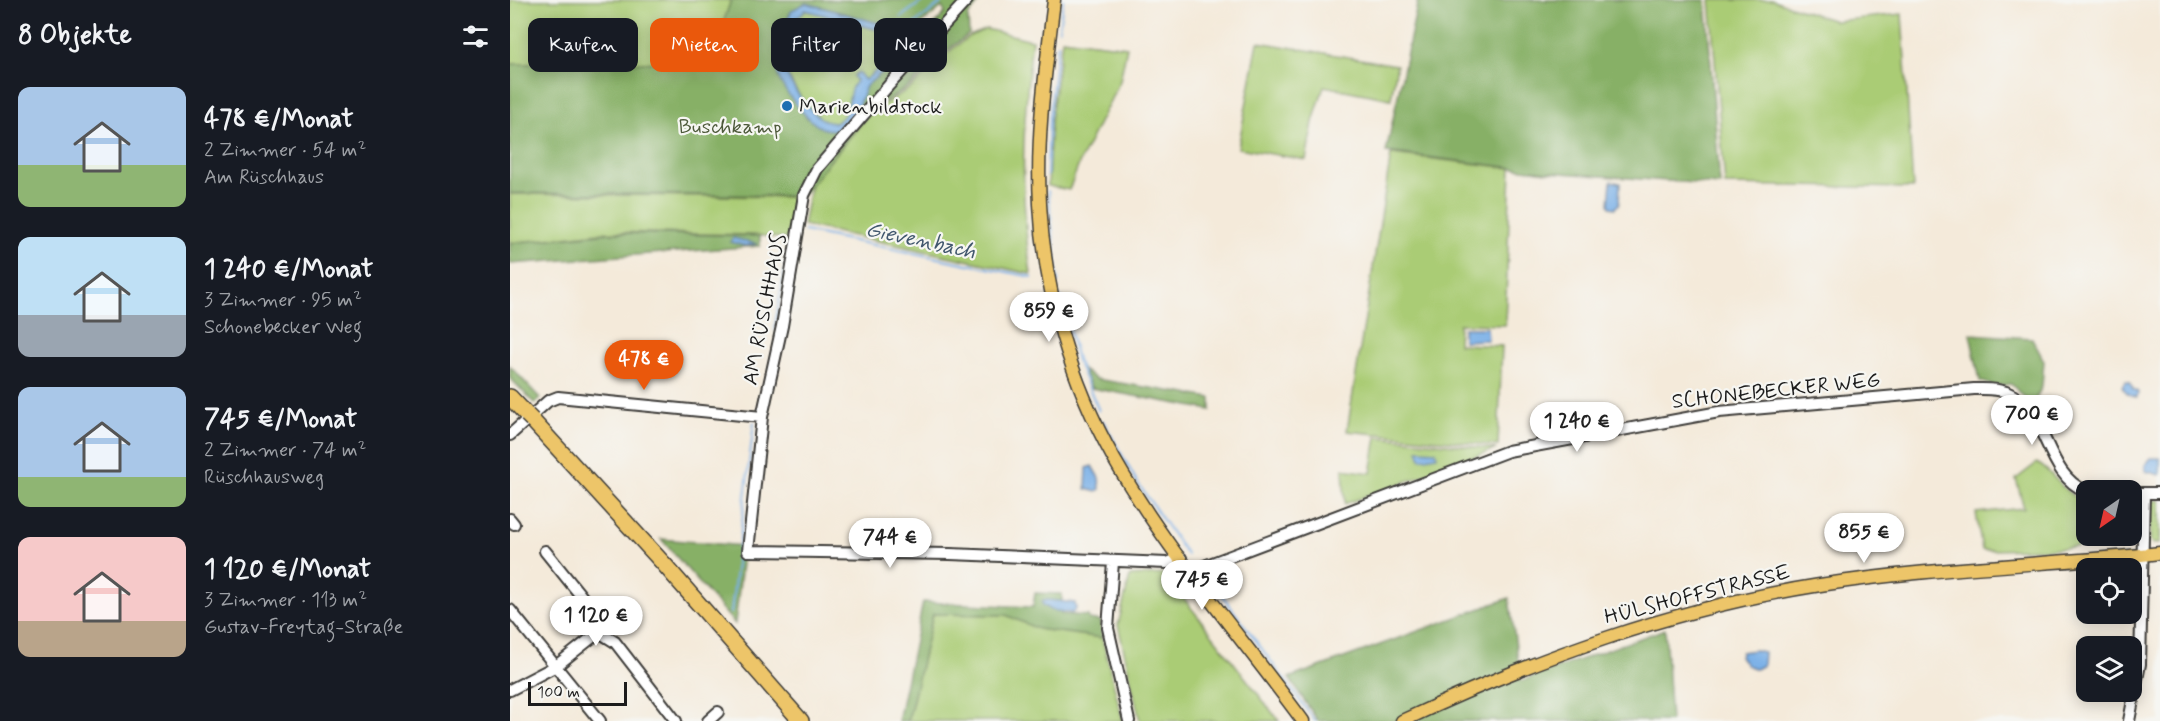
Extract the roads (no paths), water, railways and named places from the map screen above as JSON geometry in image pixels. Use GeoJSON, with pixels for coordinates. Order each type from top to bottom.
{"type":"FeatureCollection","features":[{"type":"Feature","properties":{"kind":"highway"},"geometry":{"type":"LineString","coordinates":[[510,397],[523,419],[788,721]]}},
{"type":"Feature","properties":{"kind":"highway"},"geometry":{"type":"LineString","coordinates":[[523,419],[670,571],[801,721]]}},
{"type":"Feature","properties":{"kind":"highway"},"geometry":{"type":"LineString","coordinates":[[779,696],[809,721]]}},
{"type":"Feature","properties":{"kind":"main road"},"geometry":{"type":"LineString","coordinates":[[1054,0],[1042,101],[1039,174],[1046,260],[1058,316],[1084,396],[1113,458],[1181,558],[1303,721]]}},
{"type":"Feature","properties":{"kind":"main road","name":"HÜLSHOFFSTRASSE"},"geometry":{"type":"LineString","coordinates":[[1402,721],[1561,653],[1634,628],[1726,603],[1796,589],[1880,577],[2160,553]]}},
{"type":"Feature","properties":{"kind":"street","name":"AM RÜSCHHAUS"},"geometry":{"type":"LineString","coordinates":[[510,435],[548,401],[558,398],[762,417],[782,326],[804,195],[810,182],[817,169],[889,85],[967,0]]}},
{"type":"Feature","properties":{"kind":"street","name":"SCHONEBECKER WEG"},"geometry":{"type":"LineString","coordinates":[[1191,571],[1508,451],[1747,409],[1974,389],[2000,390],[2009,393],[2022,404],[2068,479],[2076,484]]}},
{"type":"Feature","properties":{"kind":"street"},"geometry":{"type":"LineString","coordinates":[[762,417],[748,552],[950,554],[1167,563],[1181,558]]}},
{"type":"Feature","properties":{"kind":"street"},"geometry":{"type":"LineString","coordinates":[[2129,721],[2139,676],[2144,493],[2160,493]]}},
{"type":"Feature","properties":{"kind":"street"},"geometry":{"type":"LineString","coordinates":[[544,551],[586,602],[599,632],[615,642],[676,721]]}},
{"type":"Feature","properties":{"kind":"street"},"geometry":{"type":"LineString","coordinates":[[1113,562],[1108,628],[1129,721]]}},
{"type":"Feature","properties":{"kind":"street"},"geometry":{"type":"LineString","coordinates":[[510,610],[600,721]]}},
{"type":"Feature","properties":{"kind":"street"},"geometry":{"type":"LineString","coordinates":[[510,690],[556,666],[599,632]]}},
{"type":"Feature","properties":{"kind":"street"},"geometry":{"type":"LineString","coordinates":[[708,721],[718,712]]}},
{"type":"Feature","properties":{"kind":"water"},"geometry":{"type":"Polygon","coordinates":[[[806,3],[860,18],[834,18],[805,10],[797,18],[788,18],[792,10],[806,3]]]}},
{"type":"Feature","properties":{"kind":"water"},"geometry":{"type":"Polygon","coordinates":[[[862,19],[874,22],[874,29],[862,26],[862,19]]]}},
{"type":"Feature","properties":{"kind":"water"},"geometry":{"type":"Polygon","coordinates":[[[777,72],[786,72],[804,102],[819,117],[835,123],[841,119],[847,109],[850,92],[856,81],[853,76],[858,72],[865,80],[875,72],[883,72],[866,86],[854,116],[836,130],[822,128],[809,118],[794,102],[777,72]]]}},
{"type":"Feature","properties":{"kind":"water"},"geometry":{"type":"Polygon","coordinates":[[[1611,181],[1620,183],[1619,204],[1615,208],[1610,207],[1609,204],[1611,181]]]}},
{"type":"Feature","properties":{"kind":"water"},"geometry":{"type":"Polygon","coordinates":[[[733,238],[757,244],[745,246],[731,242],[733,238]]]}},
{"type":"Feature","properties":{"kind":"water"},"geometry":{"type":"Polygon","coordinates":[[[1463,328],[1487,328],[1488,340],[1463,341],[1463,328]]]}},
{"type":"Feature","properties":{"kind":"water"},"geometry":{"type":"Polygon","coordinates":[[[2125,381],[2130,382],[2133,389],[2138,392],[2137,397],[2124,390],[2122,386],[2125,381]]]}},
{"type":"Feature","properties":{"kind":"water"},"geometry":{"type":"Polygon","coordinates":[[[1418,450],[1436,451],[1437,456],[1421,459],[1418,450]]]}},
{"type":"Feature","properties":{"kind":"water"},"geometry":{"type":"Polygon","coordinates":[[[2151,458],[2160,458],[2160,475],[2145,471],[2145,465],[2151,458]]]}},
{"type":"Feature","properties":{"kind":"water"},"geometry":{"type":"Polygon","coordinates":[[[1092,466],[1099,478],[1100,489],[1096,492],[1086,489],[1087,468],[1092,466]]]}},
{"type":"Feature","properties":{"kind":"water"},"geometry":{"type":"Polygon","coordinates":[[[1042,601],[1075,603],[1076,609],[1072,613],[1051,610],[1043,605],[1042,601]]]}},
{"type":"Feature","properties":{"kind":"water"},"geometry":{"type":"Polygon","coordinates":[[[1755,650],[1764,652],[1763,665],[1756,669],[1746,665],[1740,656],[1741,652],[1755,650]]]}},
{"type":"Feature","properties":{"kind":"waterway"},"geometry":{"type":"LineString","coordinates":[[901,17],[924,0]]}},
{"type":"Feature","properties":{"kind":"waterway"},"geometry":{"type":"LineString","coordinates":[[922,18],[945,0]]}},
{"type":"Feature","properties":{"kind":"waterway","name":"Gievenbach"},"geometry":{"type":"LineString","coordinates":[[1059,29],[1063,0]]}},
{"type":"Feature","properties":{"kind":"waterway","name":"Gievenbach"},"geometry":{"type":"LineString","coordinates":[[1047,176],[1049,119],[1058,44]]}},
{"type":"Feature","properties":{"kind":"waterway","name":"Gievenbach"},"geometry":{"type":"LineString","coordinates":[[1048,191],[1058,282]]}},
{"type":"Feature","properties":{"kind":"waterway","name":"Gievenbach"},"geometry":{"type":"LineString","coordinates":[[789,243],[791,228],[793,229]]}},
{"type":"Feature","properties":{"kind":"waterway","name":"Gievenbach"},"geometry":{"type":"LineString","coordinates":[[804,231],[1032,277]]}},
{"type":"Feature","properties":{"kind":"waterway","name":"Gievenbach"},"geometry":{"type":"LineString","coordinates":[[774,330],[788,250]]}},
{"type":"Feature","properties":{"kind":"waterway"},"geometry":{"type":"LineString","coordinates":[[1061,297],[1077,360],[1099,411]]}},
{"type":"Feature","properties":{"kind":"waterway"},"geometry":{"type":"LineString","coordinates":[[1103,421],[1137,482],[1187,555]]}},
{"type":"Feature","properties":{"kind":"waterway","name":"Gievenbach"},"geometry":{"type":"LineString","coordinates":[[731,613],[754,422]]}},
{"type":"Feature","properties":{"kind":"waterway"},"geometry":{"type":"LineString","coordinates":[[1208,576],[1315,721]]}},
{"type":"Feature","properties":{"kind":"place","name":"Marienbildstock"},"geometry":{"type":"Point","coordinates":[787,106]}},
{"type":"Feature","properties":{"kind":"park label","name":"Buschkamp"},"geometry":{"type":"Point","coordinates":[730,126]}}]}
